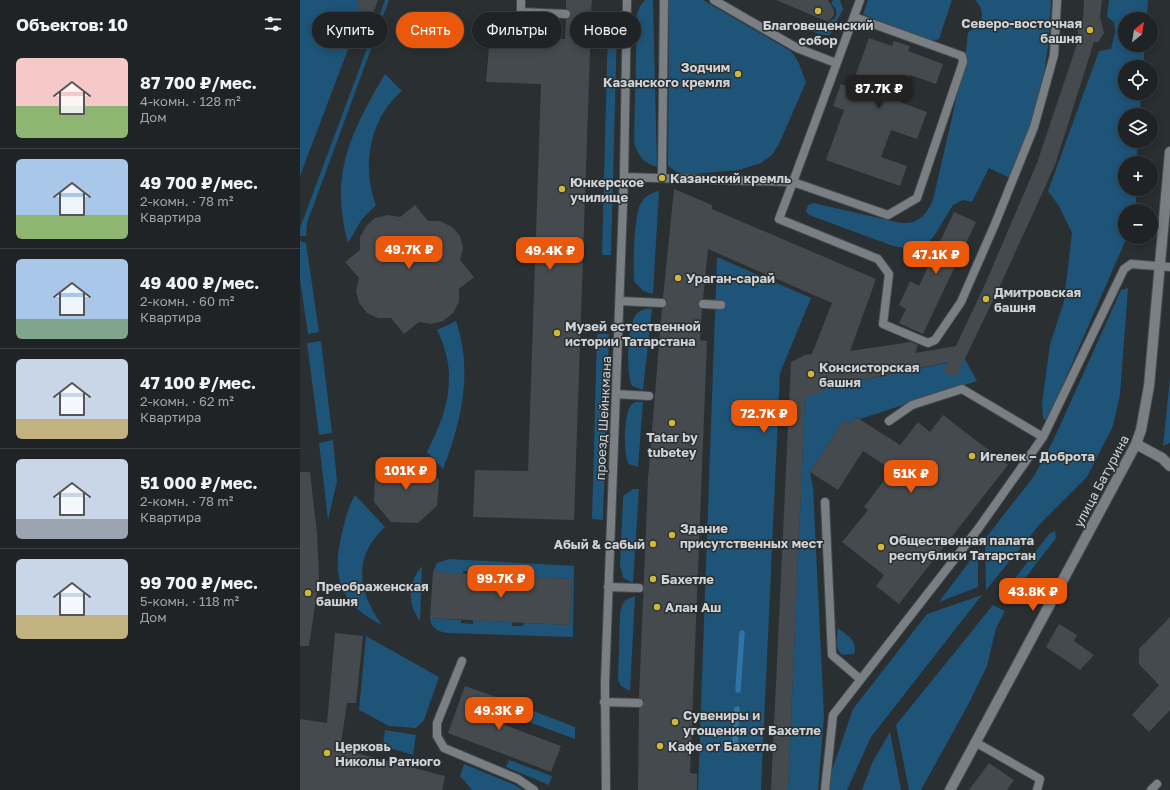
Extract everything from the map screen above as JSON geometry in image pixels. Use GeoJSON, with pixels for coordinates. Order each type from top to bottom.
{"type":"FeatureCollection","features":[{"type":"Feature","properties":{"kind":"main road","name":"улица Батурина"},"geometry":{"type":"LineString","coordinates":[[950,790],[1136,444],[1141,430],[1149,386],[1165,266],[1170,152]]}},
{"type":"Feature","properties":{"kind":"main road"},"geometry":{"type":"LineString","coordinates":[[1136,444],[1162,458],[1170,466]]}},
{"type":"Feature","properties":{"kind":"lane"},"geometry":{"type":"LineString","coordinates":[[521,0],[521,12],[566,14]]}},
{"type":"Feature","properties":{"kind":"lane","name":"проезд Шейнкмана"},"geometry":{"type":"LineString","coordinates":[[627,0],[627,12]]}},
{"type":"Feature","properties":{"kind":"lane"},"geometry":{"type":"LineString","coordinates":[[662,178],[664,0]]}},
{"type":"Feature","properties":{"kind":"lane"},"geometry":{"type":"LineString","coordinates":[[714,0],[797,48],[836,63]]}},
{"type":"Feature","properties":{"kind":"lane"},"geometry":{"type":"LineString","coordinates":[[860,0],[779,219],[878,259],[889,274],[883,324],[928,343],[935,340],[961,302],[995,224],[1034,127],[1054,55],[1057,0]]}},
{"type":"Feature","properties":{"kind":"lane"},"geometry":{"type":"LineString","coordinates":[[624,177],[793,182],[888,215],[917,198],[963,62],[962,56],[854,17]]}},
{"type":"Feature","properties":{"kind":"lane","name":"проезд Шейнкмана"},"geometry":{"type":"LineString","coordinates":[[606,790],[604,702],[620,301],[626,48]]}},
{"type":"Feature","properties":{"kind":"lane"},"geometry":{"type":"LineString","coordinates":[[825,790],[833,715],[978,529],[1043,437],[1124,269],[1131,264],[1165,266]]}},
{"type":"Feature","properties":{"kind":"lane"},"geometry":{"type":"LineString","coordinates":[[620,301],[662,303]]}},
{"type":"Feature","properties":{"kind":"lane"},"geometry":{"type":"LineString","coordinates":[[703,304],[721,304]]}},
{"type":"Feature","properties":{"kind":"lane"},"geometry":{"type":"LineString","coordinates":[[890,421],[912,405],[962,389],[1043,437]]}},
{"type":"Feature","properties":{"kind":"lane"},"geometry":{"type":"LineString","coordinates":[[616,394],[649,396]]}},
{"type":"Feature","properties":{"kind":"lane"},"geometry":{"type":"LineString","coordinates":[[825,502],[832,655],[860,679]]}},
{"type":"Feature","properties":{"kind":"lane"},"geometry":{"type":"LineString","coordinates":[[608,587],[639,588]]}},
{"type":"Feature","properties":{"kind":"lane"},"geometry":{"type":"LineString","coordinates":[[462,661],[437,723],[436,732],[438,741],[448,750],[518,778],[534,790]]}},
{"type":"Feature","properties":{"kind":"lane"},"geometry":{"type":"LineString","coordinates":[[604,702],[639,703]]}},
{"type":"Feature","properties":{"kind":"lane"},"geometry":{"type":"LineString","coordinates":[[976,742],[1040,779],[1037,790]]}},
{"type":"Feature","properties":{"kind":"shaded area"},"geometry":{"type":"Polygon","coordinates":[[[300,0],[357,0],[360,12],[312,12],[312,48],[348,48],[300,176],[300,0]]]}},
{"type":"Feature","properties":{"kind":"shaded area"},"geometry":{"type":"Polygon","coordinates":[[[385,0],[389,0],[385,12],[381,12],[385,0]]]}},
{"type":"Feature","properties":{"kind":"shaded area"},"geometry":{"type":"Polygon","coordinates":[[[645,0],[653,0],[657,167],[641,158],[634,141],[636,48],[641,48],[641,12],[638,12],[645,0]]]}},
{"type":"Feature","properties":{"kind":"shaded area"},"geometry":{"type":"Polygon","coordinates":[[[669,0],[703,0],[789,50],[797,60],[806,82],[779,144],[772,155],[761,163],[739,170],[681,175],[668,166],[669,0]]]}},
{"type":"Feature","properties":{"kind":"shaded area"},"geometry":{"type":"Polygon","coordinates":[[[833,0],[840,0],[843,9],[830,35],[822,35],[803,28],[805,22],[822,28],[824,23],[834,19],[836,9],[831,4],[833,0]]]}},
{"type":"Feature","properties":{"kind":"shaded area"},"geometry":{"type":"Polygon","coordinates":[[[868,0],[952,0],[939,39],[930,42],[863,14],[868,0]]]}},
{"type":"Feature","properties":{"kind":"shaded area"},"geometry":{"type":"Polygon","coordinates":[[[975,0],[1051,0],[1049,40],[1039,106],[1010,178],[989,168],[972,202],[963,200],[953,205],[934,236],[925,246],[910,249],[893,246],[809,215],[806,211],[808,205],[813,203],[901,223],[913,222],[925,214],[933,200],[965,61],[968,32],[977,26],[982,18],[981,9],[975,0]]]}},
{"type":"Feature","properties":{"kind":"shaded area"},"geometry":{"type":"Polygon","coordinates":[[[1109,0],[1148,0],[1147,12],[1118,12],[1118,52],[1144,52],[1144,60],[1118,60],[1118,100],[1141,100],[1140,108],[1118,108],[1118,148],[1137,148],[1137,156],[1118,156],[1118,196],[1136,196],[1136,204],[1118,204],[1118,244],[1124,244],[1047,421],[1043,418],[1042,403],[1050,345],[1064,301],[1072,233],[1059,206],[1048,191],[1099,51],[1111,49],[1115,32],[1114,22],[1107,17],[1109,0]]]}},
{"type":"Feature","properties":{"kind":"shaded area"},"geometry":{"type":"Polygon","coordinates":[[[367,48],[371,48],[307,223],[306,236],[300,236],[300,228],[367,48]]]}},
{"type":"Feature","properties":{"kind":"shaded area"},"geometry":{"type":"Polygon","coordinates":[[[607,48],[616,48],[611,255],[602,255],[607,48]]]}},
{"type":"Feature","properties":{"kind":"shaded area"},"geometry":{"type":"Polygon","coordinates":[[[385,74],[402,91],[382,114],[371,144],[369,175],[371,190],[376,205],[362,219],[348,243],[343,218],[341,196],[342,174],[353,135],[362,115],[385,74]]]}},
{"type":"Feature","properties":{"kind":"shaded area"},"geometry":{"type":"Polygon","coordinates":[[[659,191],[653,294],[643,291],[634,281],[634,242],[636,220],[640,205],[648,195],[659,191]]]}},
{"type":"Feature","properties":{"kind":"shaded area"},"geometry":{"type":"Polygon","coordinates":[[[300,241],[306,243],[319,332],[308,334],[300,280],[300,241]]]}},
{"type":"Feature","properties":{"kind":"shaded area"},"geometry":{"type":"Polygon","coordinates":[[[717,257],[811,298],[780,373],[761,790],[698,790],[717,257]]]}},
{"type":"Feature","properties":{"kind":"shaded area"},"geometry":{"type":"Polygon","coordinates":[[[1128,288],[1120,395],[1113,426],[1087,477],[1040,524],[986,590],[985,539],[1034,476],[1053,441],[1121,290],[1128,288]]]}},
{"type":"Feature","properties":{"kind":"shaded area"},"geometry":{"type":"Polygon","coordinates":[[[652,309],[643,390],[632,386],[630,380],[628,351],[630,330],[635,316],[639,312],[652,309]]]}},
{"type":"Feature","properties":{"kind":"shaded area"},"geometry":{"type":"Polygon","coordinates":[[[456,321],[464,358],[463,395],[460,414],[450,451],[443,469],[427,452],[441,422],[448,392],[448,362],[444,346],[437,330],[456,321]]]}},
{"type":"Feature","properties":{"kind":"shaded area"},"geometry":{"type":"Polygon","coordinates":[[[597,334],[609,334],[603,520],[592,519],[597,334]]]}},
{"type":"Feature","properties":{"kind":"shaded area"},"geometry":{"type":"Polygon","coordinates":[[[321,341],[332,433],[319,435],[307,343],[321,341]]]}},
{"type":"Feature","properties":{"kind":"shaded area"},"geometry":{"type":"Polygon","coordinates":[[[965,359],[977,381],[860,419],[856,417],[851,424],[844,420],[810,472],[813,488],[824,716],[818,790],[788,790],[805,394],[828,387],[965,359]]]}},
{"type":"Feature","properties":{"kind":"shaded area"},"geometry":{"type":"Polygon","coordinates":[[[1170,378],[1170,443],[1163,446],[1164,437],[1170,378]]]}},
{"type":"Feature","properties":{"kind":"shaded area"},"geometry":{"type":"Polygon","coordinates":[[[635,402],[643,402],[638,467],[629,464],[625,445],[627,414],[632,404],[635,402]]]}},
{"type":"Feature","properties":{"kind":"shaded area"},"geometry":{"type":"Polygon","coordinates":[[[333,440],[337,481],[328,520],[319,443],[333,440]]]}},
{"type":"Feature","properties":{"kind":"shaded area"},"geometry":{"type":"Polygon","coordinates":[[[633,489],[639,489],[633,583],[623,578],[620,565],[623,499],[624,495],[633,489]]]}},
{"type":"Feature","properties":{"kind":"shaded area"},"geometry":{"type":"Polygon","coordinates":[[[355,495],[385,527],[374,538],[367,550],[363,562],[362,575],[368,600],[382,625],[356,608],[348,599],[342,588],[339,576],[338,563],[342,533],[355,495]]]}},
{"type":"Feature","properties":{"kind":"shaded area"},"geometry":{"type":"Polygon","coordinates":[[[1055,531],[1056,538],[1016,590],[1009,602],[1000,598],[1049,534],[1055,531]]]}},
{"type":"Feature","properties":{"kind":"shaded area"},"geometry":{"type":"Polygon","coordinates":[[[978,550],[978,587],[939,602],[978,550]]]}},
{"type":"Feature","properties":{"kind":"shaded area"},"geometry":{"type":"Polygon","coordinates":[[[449,559],[574,566],[573,637],[448,633],[436,629],[432,625],[430,618],[461,620],[461,623],[473,624],[473,620],[512,622],[512,626],[523,626],[524,623],[570,625],[572,579],[526,577],[526,573],[514,573],[514,576],[476,574],[475,571],[463,571],[463,574],[433,572],[437,563],[449,559]]]}},
{"type":"Feature","properties":{"kind":"shaded area"},"geometry":{"type":"Polygon","coordinates":[[[422,566],[420,621],[413,607],[411,593],[414,579],[422,566]]]}},
{"type":"Feature","properties":{"kind":"shaded area"},"geometry":{"type":"Polygon","coordinates":[[[982,595],[871,737],[847,790],[827,790],[828,782],[853,709],[927,614],[982,595]]]}},
{"type":"Feature","properties":{"kind":"shaded area"},"geometry":{"type":"Polygon","coordinates":[[[635,596],[630,691],[621,686],[618,680],[620,612],[624,601],[635,596]]]}},
{"type":"Feature","properties":{"kind":"shaded area"},"geometry":{"type":"Polygon","coordinates":[[[993,605],[1005,611],[996,628],[987,666],[969,703],[921,790],[909,790],[896,725],[993,605]]]}},
{"type":"Feature","properties":{"kind":"shaded area"},"geometry":{"type":"Polygon","coordinates":[[[838,628],[853,642],[855,649],[854,654],[842,655],[839,652],[837,642],[838,628]]]}},
{"type":"Feature","properties":{"kind":"shaded area"},"geometry":{"type":"Polygon","coordinates":[[[366,636],[439,677],[424,720],[416,728],[389,726],[359,710],[366,636]]]}},
{"type":"Feature","properties":{"kind":"shaded area"},"geometry":{"type":"Polygon","coordinates":[[[523,707],[575,727],[575,739],[529,722],[523,707]]]}},
{"type":"Feature","properties":{"kind":"shaded area"},"geometry":{"type":"Polygon","coordinates":[[[385,730],[416,735],[413,755],[383,746],[385,730]]]}},
{"type":"Feature","properties":{"kind":"shaded area"},"geometry":{"type":"Polygon","coordinates":[[[890,732],[901,790],[862,790],[872,763],[890,732]]]}},
{"type":"Feature","properties":{"kind":"shaded area"},"geometry":{"type":"Polygon","coordinates":[[[509,760],[552,776],[549,785],[506,767],[509,760]]]}},
{"type":"Feature","properties":{"kind":"shaded area"},"geometry":{"type":"Polygon","coordinates":[[[464,764],[515,785],[523,790],[472,790],[460,776],[464,764]]]}},
{"type":"Feature","properties":{"kind":"building"},"geometry":{"type":"Polygon","coordinates":[[[357,0],[378,0],[374,12],[360,12],[357,0]]]}},
{"type":"Feature","properties":{"kind":"building","name":"Юнкерское училище"},"geometry":{"type":"Polygon","coordinates":[[[566,0],[592,0],[591,11],[589,12],[570,12],[566,8],[566,0]]]}},
{"type":"Feature","properties":{"kind":"building","name":"Благовещенский собор"},"geometry":{"type":"Polygon","coordinates":[[[776,0],[828,0],[834,10],[834,15],[831,19],[826,21],[776,0]]]}},
{"type":"Feature","properties":{"kind":"building","name":"Здание присутственных мест"},"geometry":{"type":"Polygon","coordinates":[[[1084,0],[1102,0],[1100,17],[1104,33],[1098,42],[1094,42],[1055,165],[999,288],[956,377],[943,372],[948,362],[828,387],[820,393],[805,397],[788,790],[771,790],[791,362],[805,355],[812,354],[832,303],[708,249],[703,299],[699,301],[698,304],[702,309],[700,340],[707,341],[690,773],[697,774],[697,790],[638,790],[639,708],[644,704],[644,700],[639,698],[648,479],[662,308],[667,304],[667,300],[663,298],[674,189],[712,205],[712,209],[876,279],[850,351],[911,342],[918,345],[915,353],[956,346],[986,282],[1037,163],[1079,38],[1077,27],[1083,19],[1084,0]]]}},
{"type":"Feature","properties":{"kind":"building","name":"Юнкерское училище"},"geometry":{"type":"Polygon","coordinates":[[[570,17],[570,48],[590,48],[574,520],[473,517],[475,470],[528,471],[541,84],[486,82],[489,48],[562,48],[562,39],[565,39],[566,19],[570,17]]]}},
{"type":"Feature","properties":{"kind":"building"},"geometry":{"type":"Polygon","coordinates":[[[869,38],[892,46],[894,41],[910,46],[908,51],[943,64],[936,84],[910,75],[900,102],[927,112],[917,139],[891,130],[881,157],[907,166],[900,186],[826,160],[844,110],[833,106],[841,84],[851,88],[869,38]]]}},
{"type":"Feature","properties":{"kind":"building"},"geometry":{"type":"Polygon","coordinates":[[[415,205],[428,221],[440,221],[452,227],[456,231],[460,236],[463,248],[460,260],[474,277],[459,289],[459,302],[453,313],[443,321],[431,324],[419,322],[404,334],[391,318],[378,318],[367,313],[359,303],[356,291],[359,278],[345,262],[360,250],[360,237],[366,226],[375,218],[388,215],[400,217],[415,205]]]}},
{"type":"Feature","properties":{"kind":"building"},"geometry":{"type":"Polygon","coordinates":[[[954,212],[976,222],[923,334],[899,323],[906,309],[899,305],[910,281],[919,286],[954,212]]]}},
{"type":"Feature","properties":{"kind":"building"},"geometry":{"type":"Polygon","coordinates":[[[943,415],[1008,465],[899,604],[876,586],[884,575],[842,542],[868,510],[864,507],[892,470],[863,451],[838,490],[810,472],[844,420],[851,424],[856,417],[900,445],[918,422],[930,432],[943,415]]]}},
{"type":"Feature","properties":{"kind":"building"},"geometry":{"type":"Polygon","coordinates":[[[395,458],[421,460],[439,480],[437,506],[418,523],[391,522],[374,502],[375,476],[395,458]]]}},
{"type":"Feature","properties":{"kind":"building"},"geometry":{"type":"Polygon","coordinates":[[[300,472],[310,472],[317,533],[319,578],[309,646],[300,646],[300,472]]]}},
{"type":"Feature","properties":{"kind":"building"},"geometry":{"type":"Polygon","coordinates":[[[433,572],[572,579],[570,625],[430,618],[433,572]]]}},
{"type":"Feature","properties":{"kind":"building"},"geometry":{"type":"Polygon","coordinates":[[[1170,617],[1170,710],[1149,732],[1132,715],[1159,685],[1139,664],[1139,649],[1170,617]]]}},
{"type":"Feature","properties":{"kind":"building"},"geometry":{"type":"Polygon","coordinates":[[[1059,624],[1077,635],[1074,641],[1094,655],[1080,670],[1046,647],[1059,624]]]}},
{"type":"Feature","properties":{"kind":"building"},"geometry":{"type":"Polygon","coordinates":[[[335,633],[363,636],[356,703],[347,703],[340,749],[445,776],[442,790],[300,790],[300,719],[327,723],[335,633]]]}},
{"type":"Feature","properties":{"kind":"building"},"geometry":{"type":"Polygon","coordinates":[[[465,686],[502,699],[494,721],[561,746],[551,772],[448,733],[465,686]]]}},
{"type":"Feature","properties":{"kind":"building"},"geometry":{"type":"Polygon","coordinates":[[[989,763],[1014,780],[1007,790],[969,790],[989,763]]]}},
{"type":"Feature","properties":{"kind":"waterway"},"geometry":{"type":"LineString","coordinates":[[738,690],[742,633]]}},
{"type":"Feature","properties":{"kind":"waterway"},"geometry":{"type":"LineString","coordinates":[[735,742],[737,709]]}},
{"type":"Feature","properties":{"kind":"place","name":"Благовещенский собор"},"geometry":{"type":"Point","coordinates":[818,11]}},
{"type":"Feature","properties":{"kind":"place","name":"Северо-восточная башня"},"geometry":{"type":"Point","coordinates":[1090,30]}},
{"type":"Feature","properties":{"kind":"place","name":"Зодчим Казанского кремля"},"geometry":{"type":"Point","coordinates":[738,74]}},
{"type":"Feature","properties":{"kind":"place","name":"Казанский кремль"},"geometry":{"type":"Point","coordinates":[662,178]}},
{"type":"Feature","properties":{"kind":"place","name":"Юнкерское училище"},"geometry":{"type":"Point","coordinates":[562,189]}},
{"type":"Feature","properties":{"kind":"place","name":"Ураган-сарай"},"geometry":{"type":"Point","coordinates":[678,278]}},
{"type":"Feature","properties":{"kind":"place","name":"Дмитровская башня"},"geometry":{"type":"Point","coordinates":[986,299]}},
{"type":"Feature","properties":{"kind":"place","name":"Музей естественной истории Татарстана"},"geometry":{"type":"Point","coordinates":[557,333]}},
{"type":"Feature","properties":{"kind":"place","name":"Консисторская башня"},"geometry":{"type":"Point","coordinates":[811,374]}},
{"type":"Feature","properties":{"kind":"place","name":"Tatar by tubetey"},"geometry":{"type":"Point","coordinates":[672,423]}},
{"type":"Feature","properties":{"kind":"place","name":"Игелек – Доброта"},"geometry":{"type":"Point","coordinates":[972,456]}},
{"type":"Feature","properties":{"kind":"place","name":"Здание присутственных мест"},"geometry":{"type":"Point","coordinates":[672,535]}},
{"type":"Feature","properties":{"kind":"place","name":"Абый & сабый"},"geometry":{"type":"Point","coordinates":[653,544]}},
{"type":"Feature","properties":{"kind":"place","name":"Общественная палата республики Татарстан"},"geometry":{"type":"Point","coordinates":[881,547]}},
{"type":"Feature","properties":{"kind":"place","name":"Бахетле"},"geometry":{"type":"Point","coordinates":[653,579]}},
{"type":"Feature","properties":{"kind":"place","name":"Преображенская башня"},"geometry":{"type":"Point","coordinates":[308,593]}},
{"type":"Feature","properties":{"kind":"place","name":"Алан Аш"},"geometry":{"type":"Point","coordinates":[657,607]}},
{"type":"Feature","properties":{"kind":"place","name":"Сувениры и угощения от Бахетле"},"geometry":{"type":"Point","coordinates":[675,722]}},
{"type":"Feature","properties":{"kind":"place","name":"Кафе от Бахетле"},"geometry":{"type":"Point","coordinates":[660,746]}},
{"type":"Feature","properties":{"kind":"place","name":"Церковь Николы Ратного"},"geometry":{"type":"Point","coordinates":[327,753]}}]}
